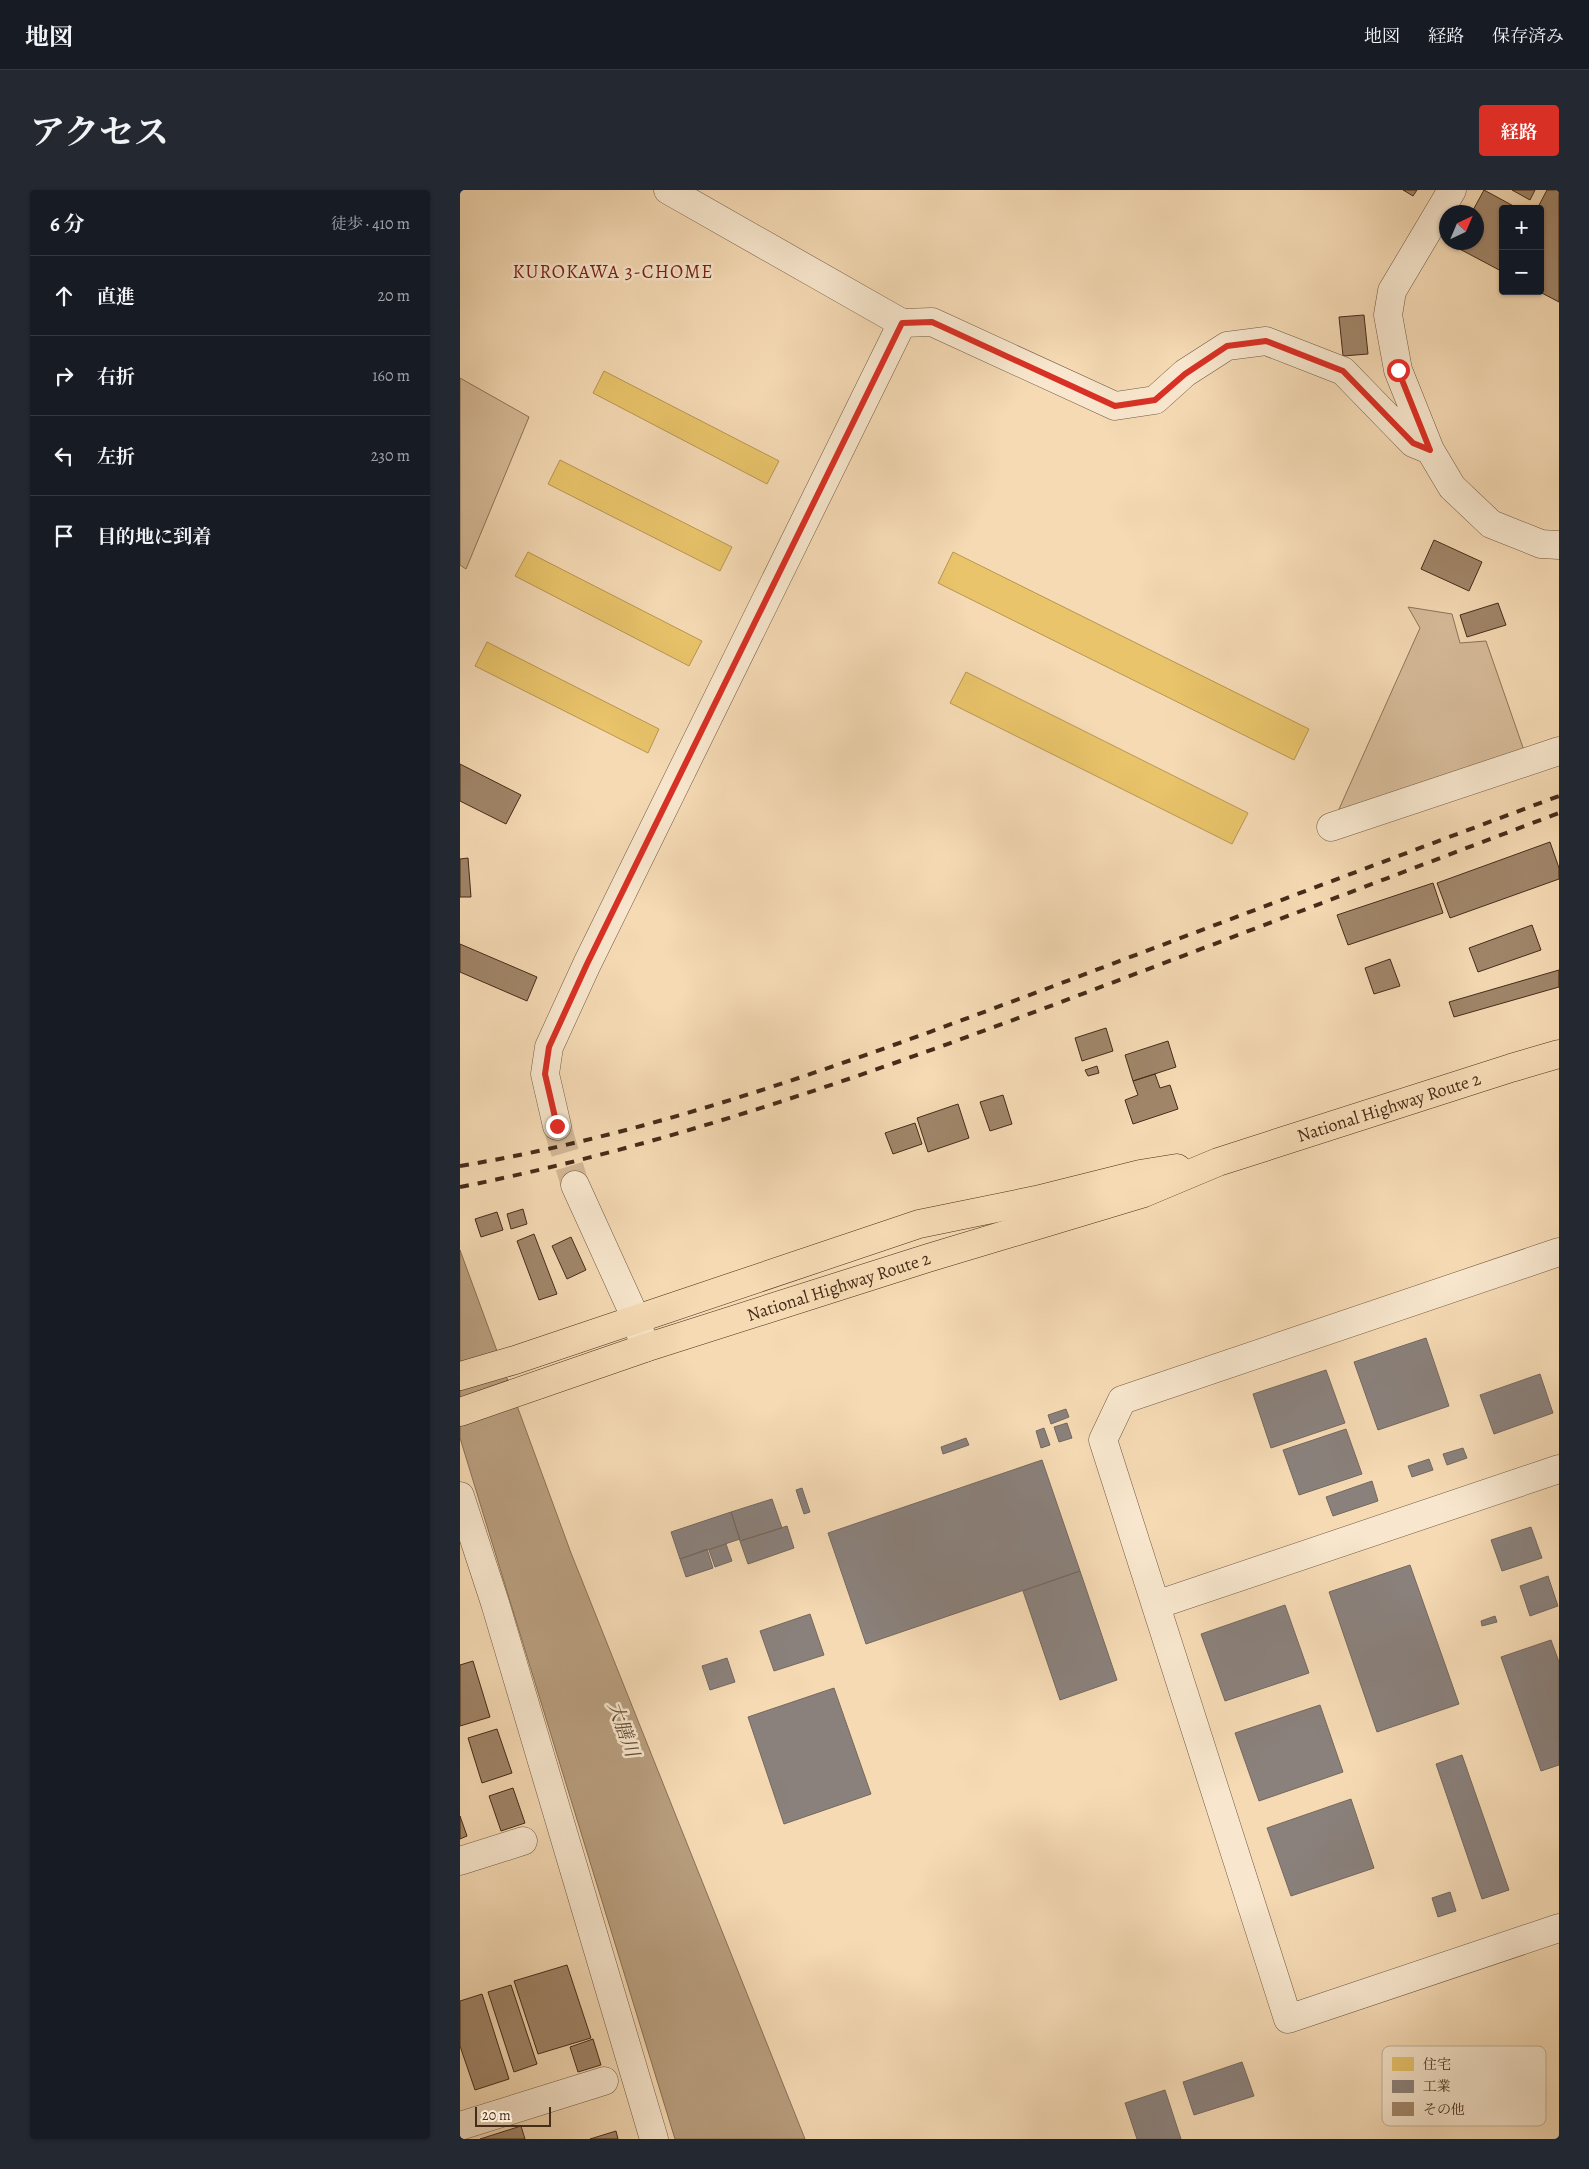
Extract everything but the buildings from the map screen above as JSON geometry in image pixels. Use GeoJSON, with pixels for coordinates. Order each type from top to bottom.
{"type":"FeatureCollection","features":[{"type":"Feature","properties":{"kind":"highway","name":"National Highway Route 2"},"geometry":{"type":"LineString","coordinates":[[460,1412],[645,1348],[928,1258],[1144,1193],[1218,1162],[1559,1054]]}},
{"type":"Feature","properties":{"kind":"highway","name":"National Highway Route 2"},"geometry":{"type":"LineString","coordinates":[[460,1376],[515,1360],[919,1224],[1036,1200],[1140,1174],[1218,1162]]}},
{"type":"Feature","properties":{"kind":"street"},"geometry":{"type":"LineString","coordinates":[[668,190],[714,202],[902,323],[932,322],[1115,406],[1155,400],[1185,374],[1227,346],[1266,341],[1343,371],[1413,443],[1430,450]]}},
{"type":"Feature","properties":{"kind":"street"},"geometry":{"type":"LineString","coordinates":[[1452,190],[1392,291],[1388,315],[1398,370],[1430,450],[1452,487],[1491,524],[1541,544],[1559,544]]}},
{"type":"Feature","properties":{"kind":"street"},"geometry":{"type":"LineString","coordinates":[[557,1126],[545,1074],[549,1047],[591,955],[902,323]]}},
{"type":"Feature","properties":{"kind":"street"},"geometry":{"type":"LineString","coordinates":[[1331,828],[1559,750]]}},
{"type":"Feature","properties":{"kind":"street"},"geometry":{"type":"LineString","coordinates":[[575,1185],[636,1319],[645,1348]]}},
{"type":"Feature","properties":{"kind":"street"},"geometry":{"type":"LineString","coordinates":[[1559,1252],[1122,1400],[1102,1440],[1288,2019],[1559,1928]]}},
{"type":"Feature","properties":{"kind":"street"},"geometry":{"type":"LineString","coordinates":[[1156,1605],[1559,1469]]}},
{"type":"Feature","properties":{"kind":"street"},"geometry":{"type":"LineString","coordinates":[[460,1496],[495,1603],[654,2139]]}},
{"type":"Feature","properties":{"kind":"street"},"geometry":{"type":"LineString","coordinates":[[460,1861],[523,1841]]}},
{"type":"Feature","properties":{"kind":"street"},"geometry":{"type":"LineString","coordinates":[[460,2126],[604,2081]]}},
{"type":"Feature","properties":{"kind":"shaded area"},"geometry":{"type":"Polygon","coordinates":[[[460,378],[529,417],[466,569],[460,565],[460,378]]]}},
{"type":"Feature","properties":{"kind":"shaded area"},"geometry":{"type":"Polygon","coordinates":[[[1408,607],[1452,614],[1460,643],[1486,641],[1528,762],[1331,827],[1420,628],[1408,607]]]}},
{"type":"Feature","properties":{"kind":"water","name":"大膳川"},"geometry":{"type":"Polygon","coordinates":[[[460,1250],[571,1553],[805,2139],[675,2139],[460,1438],[460,1250]]]}},
{"type":"Feature","properties":{"kind":"tunnel"},"geometry":{"type":"LineString","coordinates":[[557,1126],[575,1185]]}},
{"type":"Feature","properties":{"kind":"railway"},"geometry":{"type":"LineString","coordinates":[[460,1166],[611,1134],[760,1091],[906,1041],[1559,796]]}},
{"type":"Feature","properties":{"kind":"railway"},"geometry":{"type":"LineString","coordinates":[[460,1187],[543,1169],[625,1148],[706,1125],[867,1072],[1027,1015],[1559,813]]}},
{"type":"Feature","properties":{"kind":"district","name":"KUROKAWA 3-CHOME"},"geometry":{"type":"Point","coordinates":[613,271]}},
{"type":"Feature","properties":{"kind":"route"},"geometry":{"type":"LineString","coordinates":[[557,1126],[545,1074],[549,1047],[587,964],[902,323],[932,322],[1115,406],[1155,400],[1185,374],[1227,346],[1266,341],[1343,371],[1413,443],[1430,450],[1398,370]]}}]}
